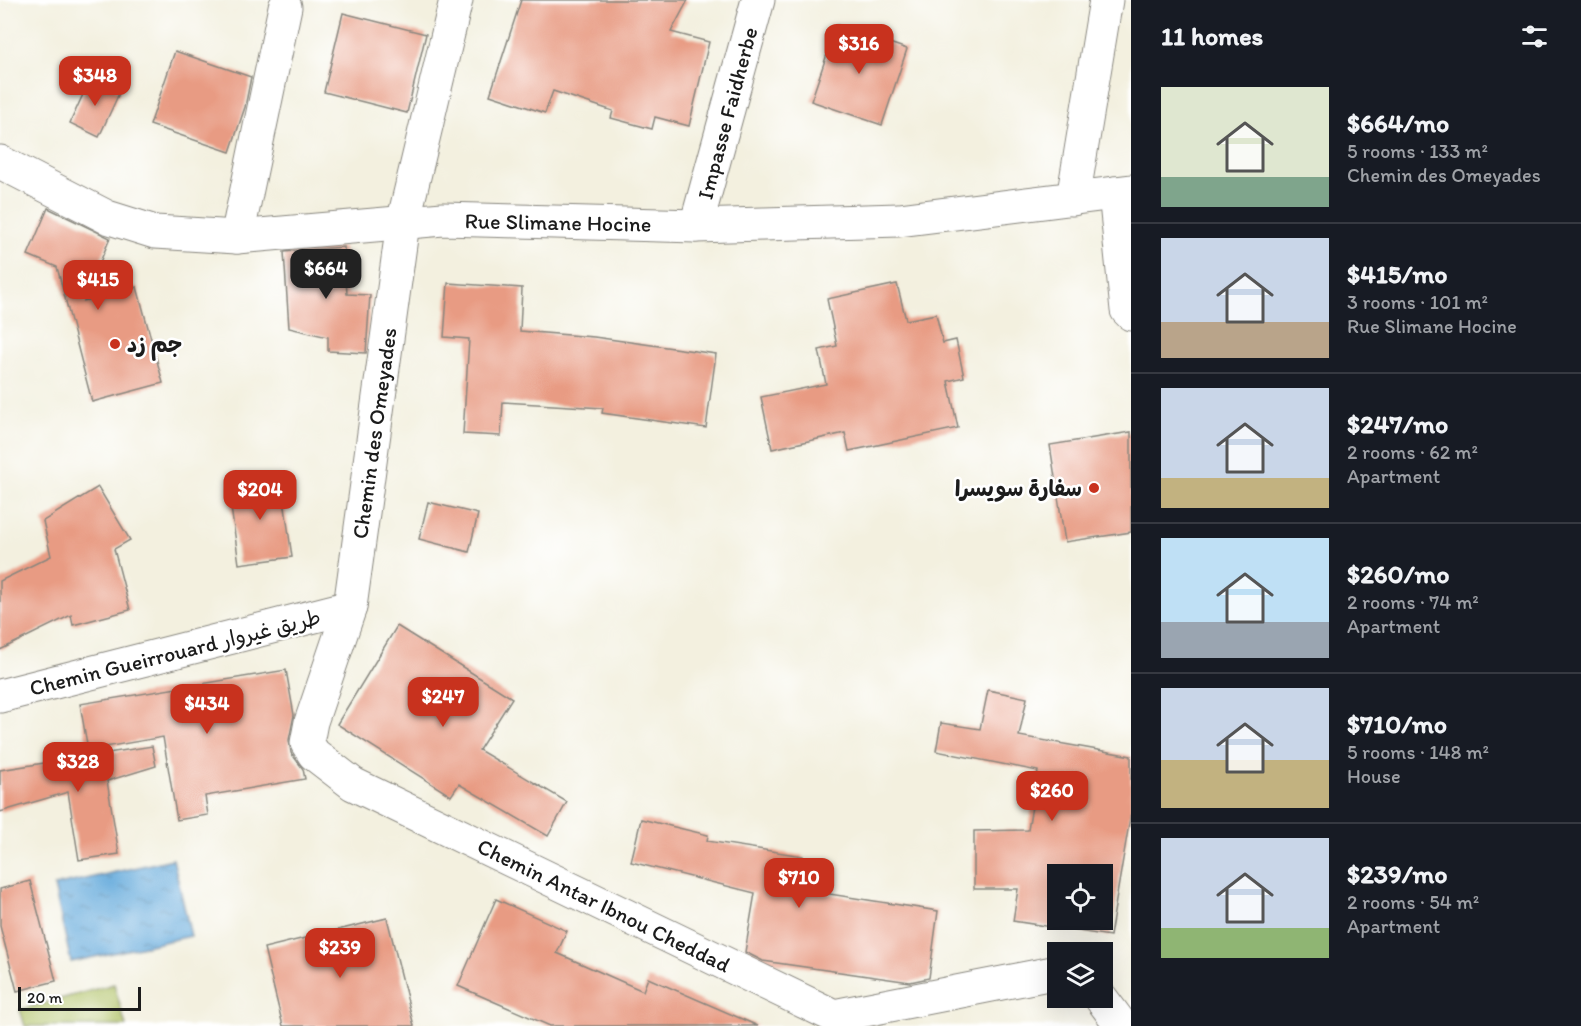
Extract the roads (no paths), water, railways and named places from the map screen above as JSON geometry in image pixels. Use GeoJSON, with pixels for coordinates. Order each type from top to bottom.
{"type":"FeatureCollection","features":[{"type":"Feature","properties":{"kind":"street","name":"Chemin des Omeyades"},"geometry":{"type":"LineString","coordinates":[[350,607],[403,223],[456,0]]}},
{"type":"Feature","properties":{"kind":"street","name":"Impasse Faidherbe"},"geometry":{"type":"LineString","coordinates":[[696,226],[758,0]]}},
{"type":"Feature","properties":{"kind":"street"},"geometry":{"type":"LineString","coordinates":[[1073,199],[1106,0]]}},
{"type":"Feature","properties":{"kind":"street"},"geometry":{"type":"LineString","coordinates":[[237,237],[285,7]]}},
{"type":"Feature","properties":{"kind":"street","name":"Rue Slimane Hocine"},"geometry":{"type":"LineString","coordinates":[[0,162],[107,217],[155,232],[237,237],[443,219],[696,226],[899,220],[1123,192]]}},
{"type":"Feature","properties":{"kind":"street"},"geometry":{"type":"LineString","coordinates":[[1123,192],[1127,310],[1131,314]]}},
{"type":"Feature","properties":{"kind":"street","name":"Chemin Gueirrouard طريق غيروار"},"geometry":{"type":"LineString","coordinates":[[0,696],[350,607]]}},
{"type":"Feature","properties":{"kind":"street","name":"Chemin Antar Ibnou Cheddad"},"geometry":{"type":"LineString","coordinates":[[350,607],[311,722],[308,743],[314,754],[353,784],[834,1016],[1047,974]]}},
{"type":"Feature","properties":{"kind":"street"},"geometry":{"type":"LineString","coordinates":[[1108,1008],[1122,1026]]}},
{"type":"Feature","properties":{"kind":"water"},"geometry":{"type":"Polygon","coordinates":[[[173,859],[191,936],[71,962],[54,886],[173,859]]]}},
{"type":"Feature","properties":{"kind":"place","name":"جم زد"},"geometry":{"type":"Point","coordinates":[115,344]}},
{"type":"Feature","properties":{"kind":"place","name":"سفارة سويسرا"},"geometry":{"type":"Point","coordinates":[1094,488]}}]}
